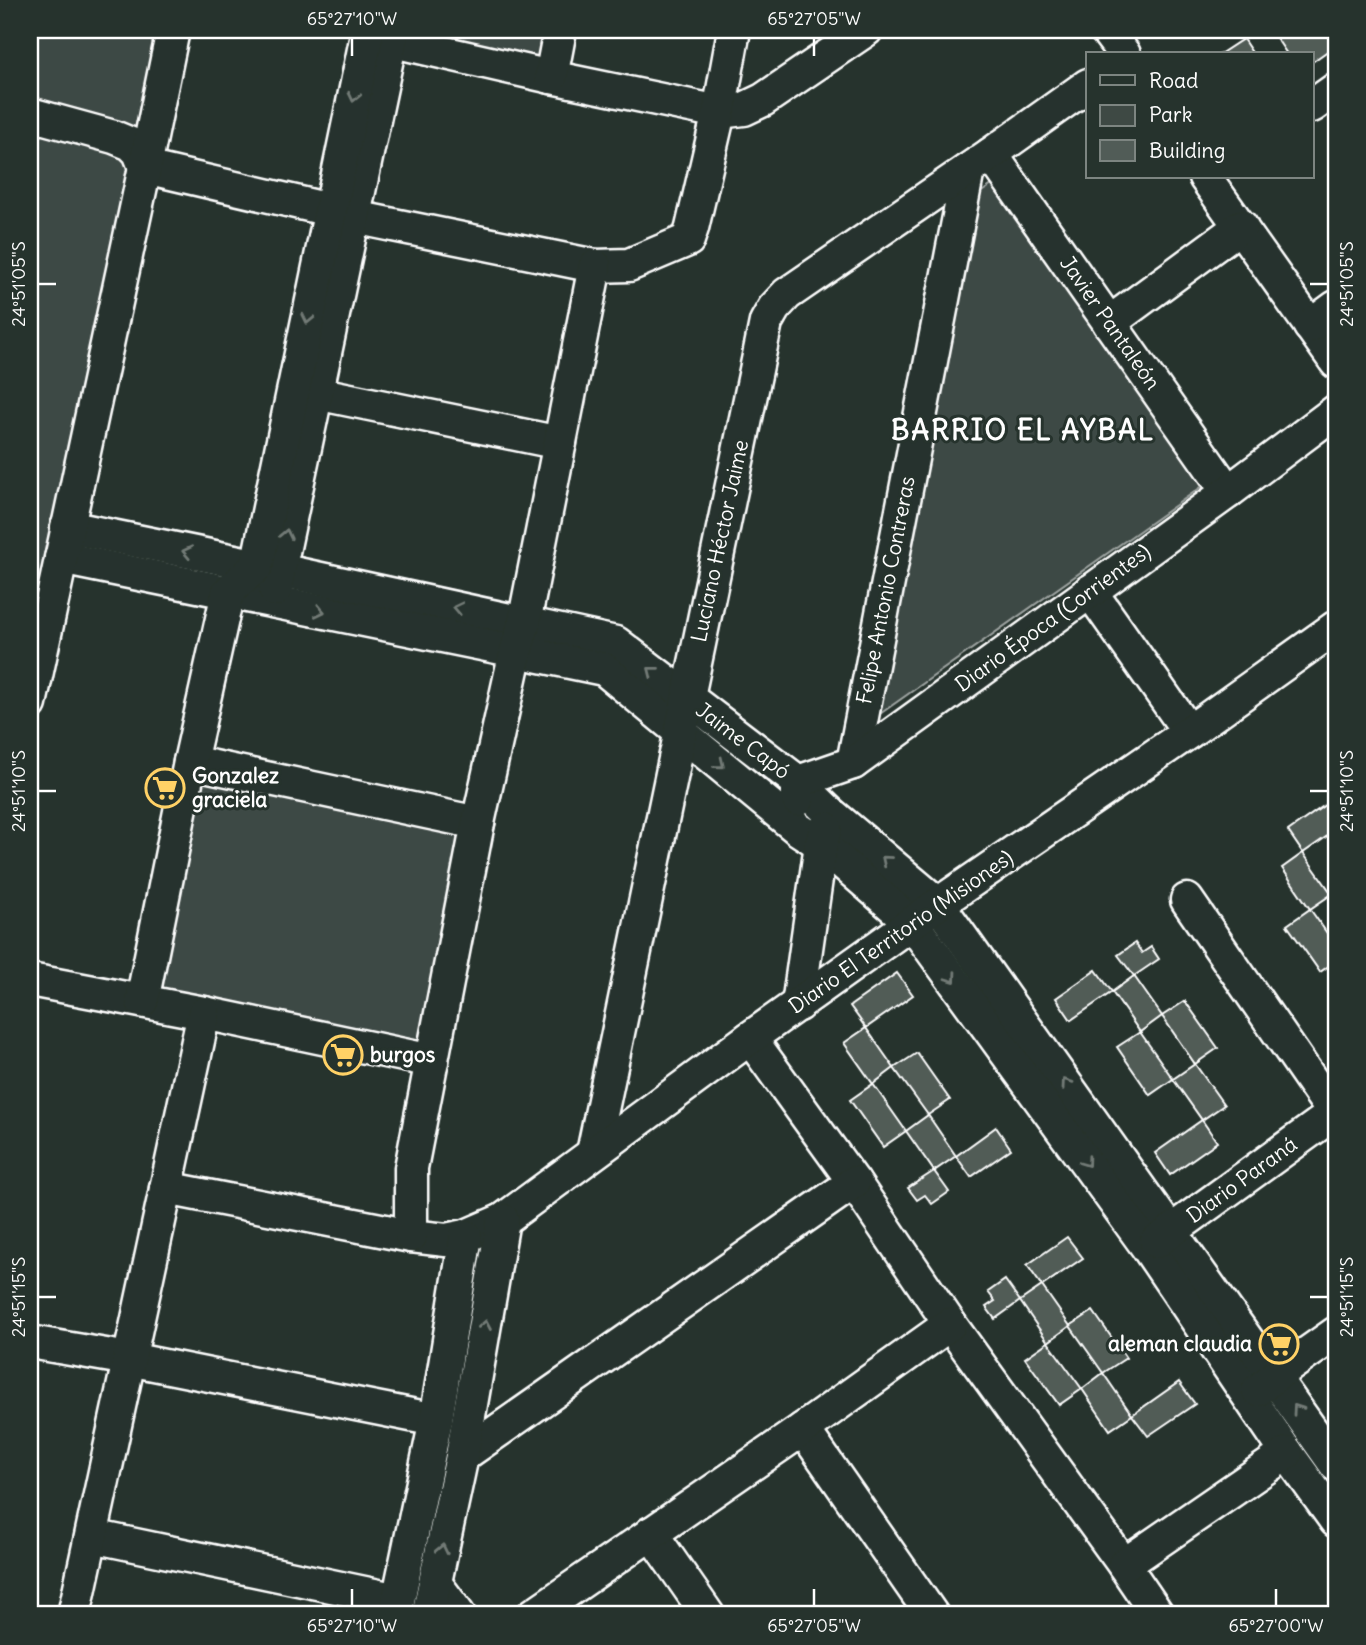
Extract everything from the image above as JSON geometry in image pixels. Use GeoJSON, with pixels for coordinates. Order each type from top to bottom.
{"type":"FeatureCollection","features":[{"type":"Feature","properties":{"kind":"street"},"geometry":{"type":"LineString","coordinates":[[30,704],[173,30]]}},
{"type":"Feature","properties":{"kind":"street"},"geometry":{"type":"LineString","coordinates":[[551,77],[560,30]]}},
{"type":"Feature","properties":{"kind":"street"},"geometry":{"type":"LineString","coordinates":[[145,167],[342,214],[595,266],[629,265],[688,240],[719,113],[734,30]]}},
{"type":"Feature","properties":{"kind":"street"},"geometry":{"type":"LineString","coordinates":[[272,601],[268,568],[380,34],[551,77],[719,113],[744,109],[763,100],[866,30]]}},
{"type":"Feature","properties":{"kind":"street"},"geometry":{"type":"LineString","coordinates":[[1107,30],[1123,52]]}},
{"type":"Feature","properties":{"kind":"street","name":"Luciano Héctor Jaime"},"geometry":{"type":"LineString","coordinates":[[593,1153],[766,322],[787,294],[1086,86]]}},
{"type":"Feature","properties":{"kind":"street"},"geometry":{"type":"LineString","coordinates":[[1314,105],[1336,89]]}},
{"type":"Feature","properties":{"kind":"street"},"geometry":{"type":"LineString","coordinates":[[30,114],[114,136],[131,144],[139,152],[145,167]]}},
{"type":"Feature","properties":{"kind":"street","name":"Javier Pantaleón"},"geometry":{"type":"LineString","coordinates":[[980,162],[1110,323],[1228,492]]}},
{"type":"Feature","properties":{"kind":"street","name":"Felipe Antonio Contreras"},"geometry":{"type":"LineString","coordinates":[[853,763],[980,162]]}},
{"type":"Feature","properties":{"kind":"street"},"geometry":{"type":"LineString","coordinates":[[1208,178],[1336,362]]}},
{"type":"Feature","properties":{"kind":"street"},"geometry":{"type":"LineString","coordinates":[[142,1001],[190,762],[228,592],[268,568],[316,393],[342,214]]}},
{"type":"Feature","properties":{"kind":"street"},"geometry":{"type":"LineString","coordinates":[[1110,323],[1241,226]]}},
{"type":"Feature","properties":{"kind":"street"},"geometry":{"type":"LineString","coordinates":[[411,1236],[411,1168],[478,822],[520,637],[595,266]]}},
{"type":"Feature","properties":{"kind":"street"},"geometry":{"type":"LineString","coordinates":[[1310,326],[1336,307]]}},
{"type":"Feature","properties":{"kind":"street"},"geometry":{"type":"LineString","coordinates":[[316,393],[560,443]]}},
{"type":"Feature","properties":{"kind":"street","name":"Diario Época (Corrientes)"},"geometry":{"type":"LineString","coordinates":[[798,782],[853,763],[1336,411]]}},
{"type":"Feature","properties":{"kind":"street"},"geometry":{"type":"LineString","coordinates":[[67,527],[268,568],[520,637]]}},
{"type":"Feature","properties":{"kind":"street"},"geometry":{"type":"LineString","coordinates":[[61,558],[272,601],[520,637]]}},
{"type":"Feature","properties":{"kind":"street"},"geometry":{"type":"LineString","coordinates":[[1090,591],[1189,732]]}},
{"type":"Feature","properties":{"kind":"street","name":"Diario El Territorio (Misiones)"},"geometry":{"type":"LineString","coordinates":[[166,1188],[411,1236],[446,1240],[466,1236],[503,1220],[938,904],[1189,732],[1336,627]]}},
{"type":"Feature","properties":{"kind":"street","name":"Jaime Capó"},"geometry":{"type":"LineString","coordinates":[[520,637],[616,643],[798,782],[830,813],[938,904],[1160,1240]]}},
{"type":"Feature","properties":{"kind":"street","name":"Jaime Capó"},"geometry":{"type":"LineString","coordinates":[[520,637],[604,669],[810,836],[912,923],[1160,1240]]}},
{"type":"Feature","properties":{"kind":"street"},"geometry":{"type":"LineString","coordinates":[[190,762],[478,822]]}},
{"type":"Feature","properties":{"kind":"street"},"geometry":{"type":"LineString","coordinates":[[798,782],[810,836],[798,1004]]}},
{"type":"Feature","properties":{"kind":"street"},"geometry":{"type":"LineString","coordinates":[[810,836],[830,813]]}},
{"type":"Feature","properties":{"kind":"street"},"geometry":{"type":"LineString","coordinates":[[1187,900],[1335,1112]]}},
{"type":"Feature","properties":{"kind":"street"},"geometry":{"type":"LineString","coordinates":[[30,980],[432,1061]]}},
{"type":"Feature","properties":{"kind":"street"},"geometry":{"type":"LineString","coordinates":[[74,1615],[204,1013]]}},
{"type":"Feature","properties":{"kind":"street"},"geometry":{"type":"LineString","coordinates":[[750,1038],[1158,1615]]}},
{"type":"Feature","properties":{"kind":"street","name":"Diario Paraná"},"geometry":{"type":"LineString","coordinates":[[1160,1240],[1335,1112]]}},
{"type":"Feature","properties":{"kind":"street"},"geometry":{"type":"LineString","coordinates":[[462,1457],[853,1182]]}},
{"type":"Feature","properties":{"kind":"street"},"geometry":{"type":"LineString","coordinates":[[428,1615],[462,1457],[503,1220]]}},
{"type":"Feature","properties":{"kind":"street"},"geometry":{"type":"LineString","coordinates":[[92,1536],[396,1608],[436,1420],[466,1236]]}},
{"type":"Feature","properties":{"kind":"street"},"geometry":{"type":"LineString","coordinates":[[1160,1240],[1275,1376],[1336,1465]]}},
{"type":"Feature","properties":{"kind":"street"},"geometry":{"type":"LineString","coordinates":[[1160,1240],[1250,1397],[1336,1521]]}},
{"type":"Feature","properties":{"kind":"street"},"geometry":{"type":"LineString","coordinates":[[533,1615],[950,1324]]}},
{"type":"Feature","properties":{"kind":"street"},"geometry":{"type":"LineString","coordinates":[[1250,1397],[1336,1333]]}},
{"type":"Feature","properties":{"kind":"street"},"geometry":{"type":"LineString","coordinates":[[30,1342],[436,1420]]}},
{"type":"Feature","properties":{"kind":"street"},"geometry":{"type":"LineString","coordinates":[[803,1429],[932,1615]]}},
{"type":"Feature","properties":{"kind":"street"},"geometry":{"type":"LineString","coordinates":[[1124,1565],[1287,1453]]}},
{"type":"Feature","properties":{"kind":"street"},"geometry":{"type":"LineString","coordinates":[[651,1533],[708,1615]]}},
{"type":"Feature","properties":{"kind":"street"},"geometry":{"type":"LineString","coordinates":[[435,1583],[459,1615]]}},
{"type":"Feature","properties":{"kind":"green space"},"geometry":{"type":"Polygon","coordinates":[[[30,30],[171,30],[30,699],[30,30]]]}},
{"type":"Feature","properties":{"kind":"green space"},"geometry":{"type":"Polygon","coordinates":[[[394,30],[561,30],[551,77],[394,30]]]}},
{"type":"Feature","properties":{"kind":"green space"},"geometry":{"type":"Polygon","coordinates":[[[998,181],[1207,483],[877,716],[977,195],[998,181]]]}},
{"type":"Feature","properties":{"kind":"green space"},"geometry":{"type":"Polygon","coordinates":[[[190,762],[478,823],[431,1058],[142,1001],[190,762]]]}},
{"type":"Feature","properties":{"kind":"building"},"geometry":{"type":"Polygon","coordinates":[[[1271,30],[1336,30],[1336,45],[1314,61],[1314,52],[1286,52],[1271,30]]]}},
{"type":"Feature","properties":{"kind":"building"},"geometry":{"type":"Polygon","coordinates":[[[1243,39],[1252,52],[1223,52],[1243,39]]]}},
{"type":"Feature","properties":{"kind":"building"},"geometry":{"type":"Polygon","coordinates":[[[1335,798],[1336,830],[1303,853],[1288,831],[1335,798]]]}},
{"type":"Feature","properties":{"kind":"building"},"geometry":{"type":"Polygon","coordinates":[[[1303,853],[1332,894],[1310,909],[1282,868],[1303,853]]]}},
{"type":"Feature","properties":{"kind":"building"},"geometry":{"type":"Polygon","coordinates":[[[1310,909],[1336,946],[1336,961],[1320,972],[1287,925],[1310,909]]]}},
{"type":"Feature","properties":{"kind":"building"},"geometry":{"type":"Polygon","coordinates":[[[1135,943],[1142,953],[1151,947],[1159,959],[1134,976],[1118,955],[1135,943]]]}},
{"type":"Feature","properties":{"kind":"building"},"geometry":{"type":"Polygon","coordinates":[[[1096,970],[1112,992],[1071,1020],[1056,998],[1096,970]]]}},
{"type":"Feature","properties":{"kind":"building"},"geometry":{"type":"Polygon","coordinates":[[[897,973],[913,995],[866,1028],[850,1006],[897,973]]]}},
{"type":"Feature","properties":{"kind":"building"},"geometry":{"type":"Polygon","coordinates":[[[1134,976],[1162,1016],[1140,1032],[1112,992],[1134,976]]]}},
{"type":"Feature","properties":{"kind":"building"},"geometry":{"type":"Polygon","coordinates":[[[1185,1001],[1218,1048],[1195,1064],[1162,1016],[1185,1001]]]}},
{"type":"Feature","properties":{"kind":"building"},"geometry":{"type":"Polygon","coordinates":[[[866,1028],[894,1068],[873,1084],[844,1043],[866,1028]]]}},
{"type":"Feature","properties":{"kind":"building"},"geometry":{"type":"Polygon","coordinates":[[[1140,1032],[1173,1079],[1150,1095],[1117,1047],[1140,1032]]]}},
{"type":"Feature","properties":{"kind":"building"},"geometry":{"type":"Polygon","coordinates":[[[917,1053],[950,1100],[928,1115],[894,1068],[917,1053]]]}},
{"type":"Feature","properties":{"kind":"building"},"geometry":{"type":"Polygon","coordinates":[[[1195,1064],[1224,1105],[1202,1120],[1173,1079],[1195,1064]]]}},
{"type":"Feature","properties":{"kind":"building"},"geometry":{"type":"Polygon","coordinates":[[[873,1084],[906,1131],[883,1147],[850,1100],[873,1084]]]}},
{"type":"Feature","properties":{"kind":"building"},"geometry":{"type":"Polygon","coordinates":[[[928,1115],[956,1156],[934,1171],[906,1131],[928,1115]]]}},
{"type":"Feature","properties":{"kind":"building"},"geometry":{"type":"Polygon","coordinates":[[[1202,1120],[1217,1142],[1170,1175],[1155,1153],[1202,1120]]]}},
{"type":"Feature","properties":{"kind":"building"},"geometry":{"type":"Polygon","coordinates":[[[996,1127],[1011,1149],[971,1177],[956,1156],[996,1127]]]}},
{"type":"Feature","properties":{"kind":"building"},"geometry":{"type":"Polygon","coordinates":[[[934,1171],[949,1192],[932,1204],[925,1195],[917,1200],[908,1188],[934,1171]]]}},
{"type":"Feature","properties":{"kind":"building"},"geometry":{"type":"Polygon","coordinates":[[[1067,1237],[1083,1258],[1042,1286],[1027,1265],[1067,1237]]]}},
{"type":"Feature","properties":{"kind":"building"},"geometry":{"type":"Polygon","coordinates":[[[1005,1280],[1020,1301],[995,1319],[986,1307],[995,1301],[988,1292],[1005,1280]]]}},
{"type":"Feature","properties":{"kind":"building"},"geometry":{"type":"Polygon","coordinates":[[[1042,1286],[1070,1326],[1048,1342],[1020,1301],[1042,1286]]]}},
{"type":"Feature","properties":{"kind":"building"},"geometry":{"type":"Polygon","coordinates":[[[1093,1311],[1126,1358],[1103,1373],[1070,1326],[1093,1311]]]}},
{"type":"Feature","properties":{"kind":"building"},"geometry":{"type":"Polygon","coordinates":[[[1048,1342],[1082,1389],[1059,1405],[1025,1358],[1048,1342]]]}},
{"type":"Feature","properties":{"kind":"building"},"geometry":{"type":"Polygon","coordinates":[[[1103,1373],[1132,1415],[1110,1430],[1082,1389],[1103,1373]]]}},
{"type":"Feature","properties":{"kind":"building"},"geometry":{"type":"Polygon","coordinates":[[[1179,1382],[1195,1404],[1148,1436],[1132,1415],[1179,1382]]]}},
{"type":"Feature","properties":{"kind":"place","name":"Gonzalez graciela"},"geometry":{"type":"Point","coordinates":[165,788]}},
{"type":"Feature","properties":{"kind":"place","name":"burgos"},"geometry":{"type":"Point","coordinates":[343,1055]}},
{"type":"Feature","properties":{"kind":"place","name":"aleman claudia"},"geometry":{"type":"Point","coordinates":[1279,1344]}},
{"type":"Feature","properties":{"kind":"district","name":"BARRIO EL AYBAL"},"geometry":{"type":"Point","coordinates":[1023,430]}}]}
